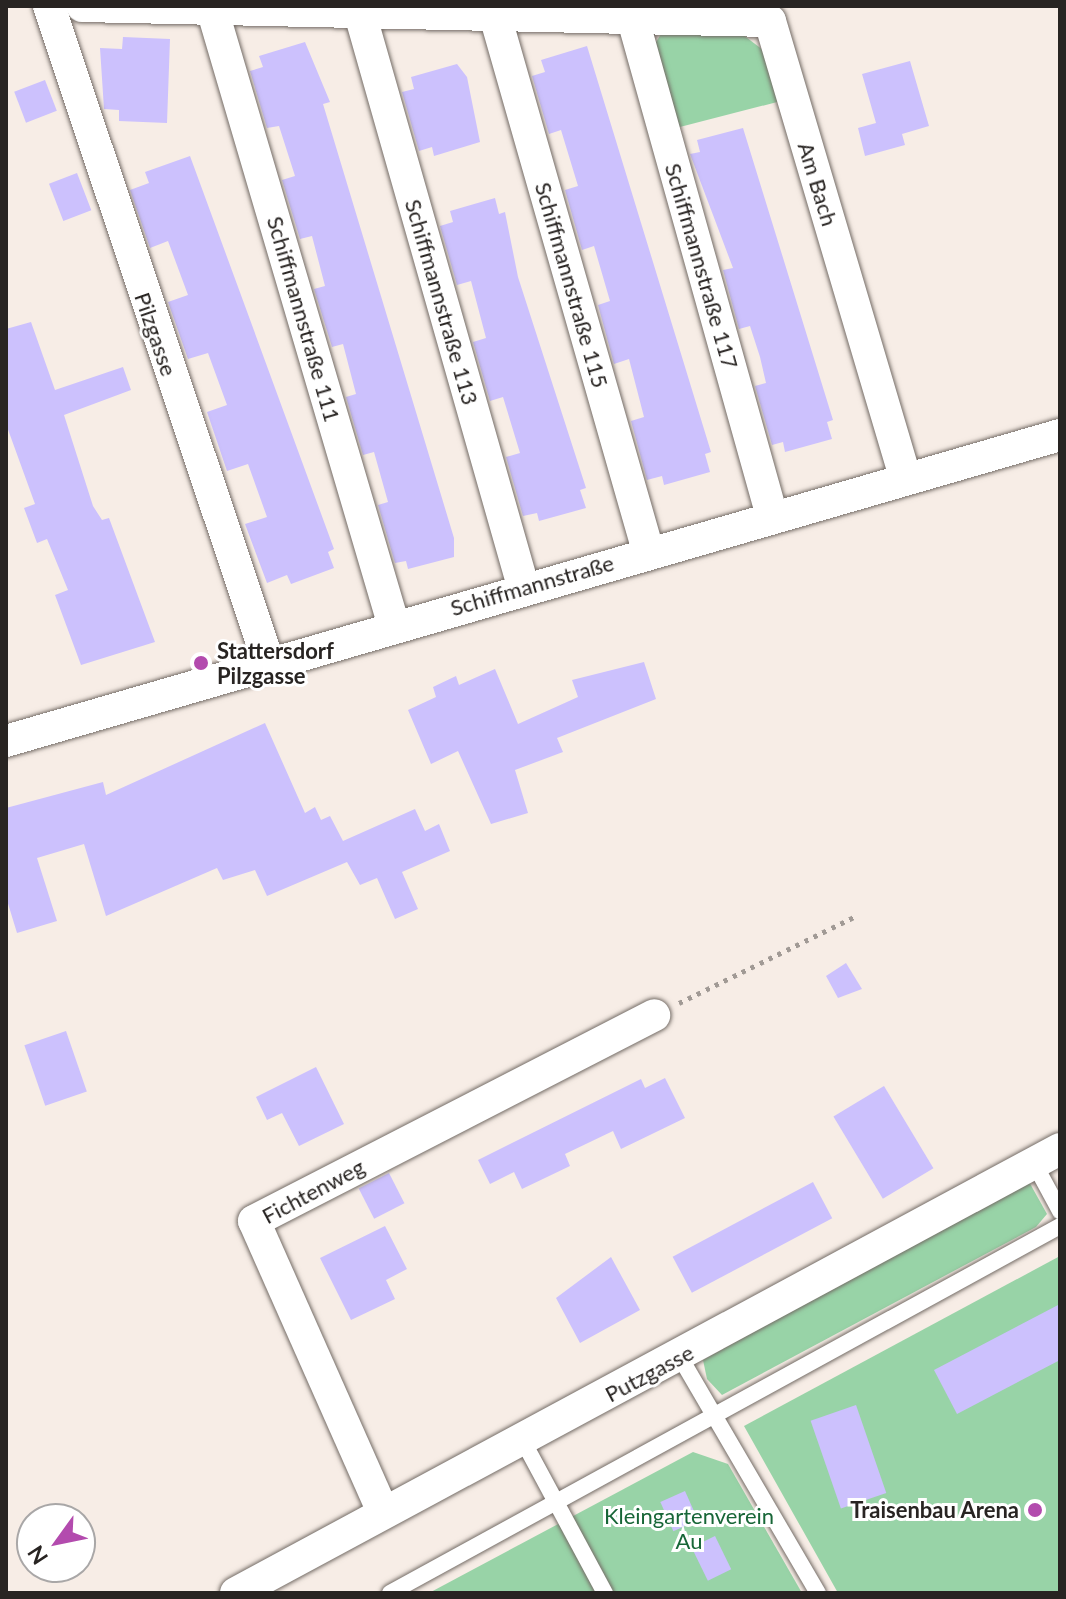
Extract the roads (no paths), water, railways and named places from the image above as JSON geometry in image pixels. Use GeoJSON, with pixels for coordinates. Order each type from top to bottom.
{"type":"FeatureCollection","features":[{"type":"Feature","properties":{"kind":"street","name":"Pilzgasse"},"geometry":{"type":"LineString","coordinates":[[49,6],[268,661]]}},
{"type":"Feature","properties":{"kind":"street","name":"Am Bach"},"geometry":{"type":"LineString","coordinates":[[82,6],[496,19],[768,13],[906,479]]}},
{"type":"Feature","properties":{"kind":"street","name":"Schiffmannstraße 111"},"geometry":{"type":"LineString","coordinates":[[213,12],[394,626]]}},
{"type":"Feature","properties":{"kind":"street","name":"Schiffmannstraße 117"},"geometry":{"type":"LineString","coordinates":[[632,16],[772,516]]}},
{"type":"Feature","properties":{"kind":"street","name":"Schiffmannstraße 113"},"geometry":{"type":"LineString","coordinates":[[361,17],[523,586]]}},
{"type":"Feature","properties":{"kind":"street","name":"Schiffmannstraße 115"},"geometry":{"type":"LineString","coordinates":[[496,19],[648,551]]}},
{"type":"Feature","properties":{"kind":"street","name":"Schiffmannstraße"},"geometry":{"type":"LineString","coordinates":[[6,741],[523,586],[1060,435]]}},
{"type":"Feature","properties":{"kind":"street","name":"Fichtenweg"},"geometry":{"type":"LineString","coordinates":[[383,1512],[254,1221],[654,1015]]}},
{"type":"Feature","properties":{"kind":"street","name":"Putzgasse"},"geometry":{"type":"LineString","coordinates":[[241,1592],[383,1512],[680,1357],[1047,1156]]}},
{"type":"Feature","properties":{"kind":"lane"},"geometry":{"type":"LineString","coordinates":[[1047,1156],[1060,1211]]}},
{"type":"Feature","properties":{"kind":"lane"},"geometry":{"type":"LineString","coordinates":[[390,1593],[1060,1226]]}},
{"type":"Feature","properties":{"kind":"lane"},"geometry":{"type":"LineString","coordinates":[[680,1357],[818,1593]]}},
{"type":"Feature","properties":{"kind":"lane"},"geometry":{"type":"LineString","coordinates":[[522,1439],[605,1593]]}},
{"type":"Feature","properties":{"kind":"place","name":"Stattersdorf Pilzgasse"},"geometry":{"type":"Point","coordinates":[201,663]}},
{"type":"Feature","properties":{"kind":"place","name":"Traisenbau Arena"},"geometry":{"type":"Point","coordinates":[1035,1510]}},
{"type":"Feature","properties":{"kind":"park label","name":"Kleingartenverein Au"},"geometry":{"type":"Point","coordinates":[689,1528]}}]}
